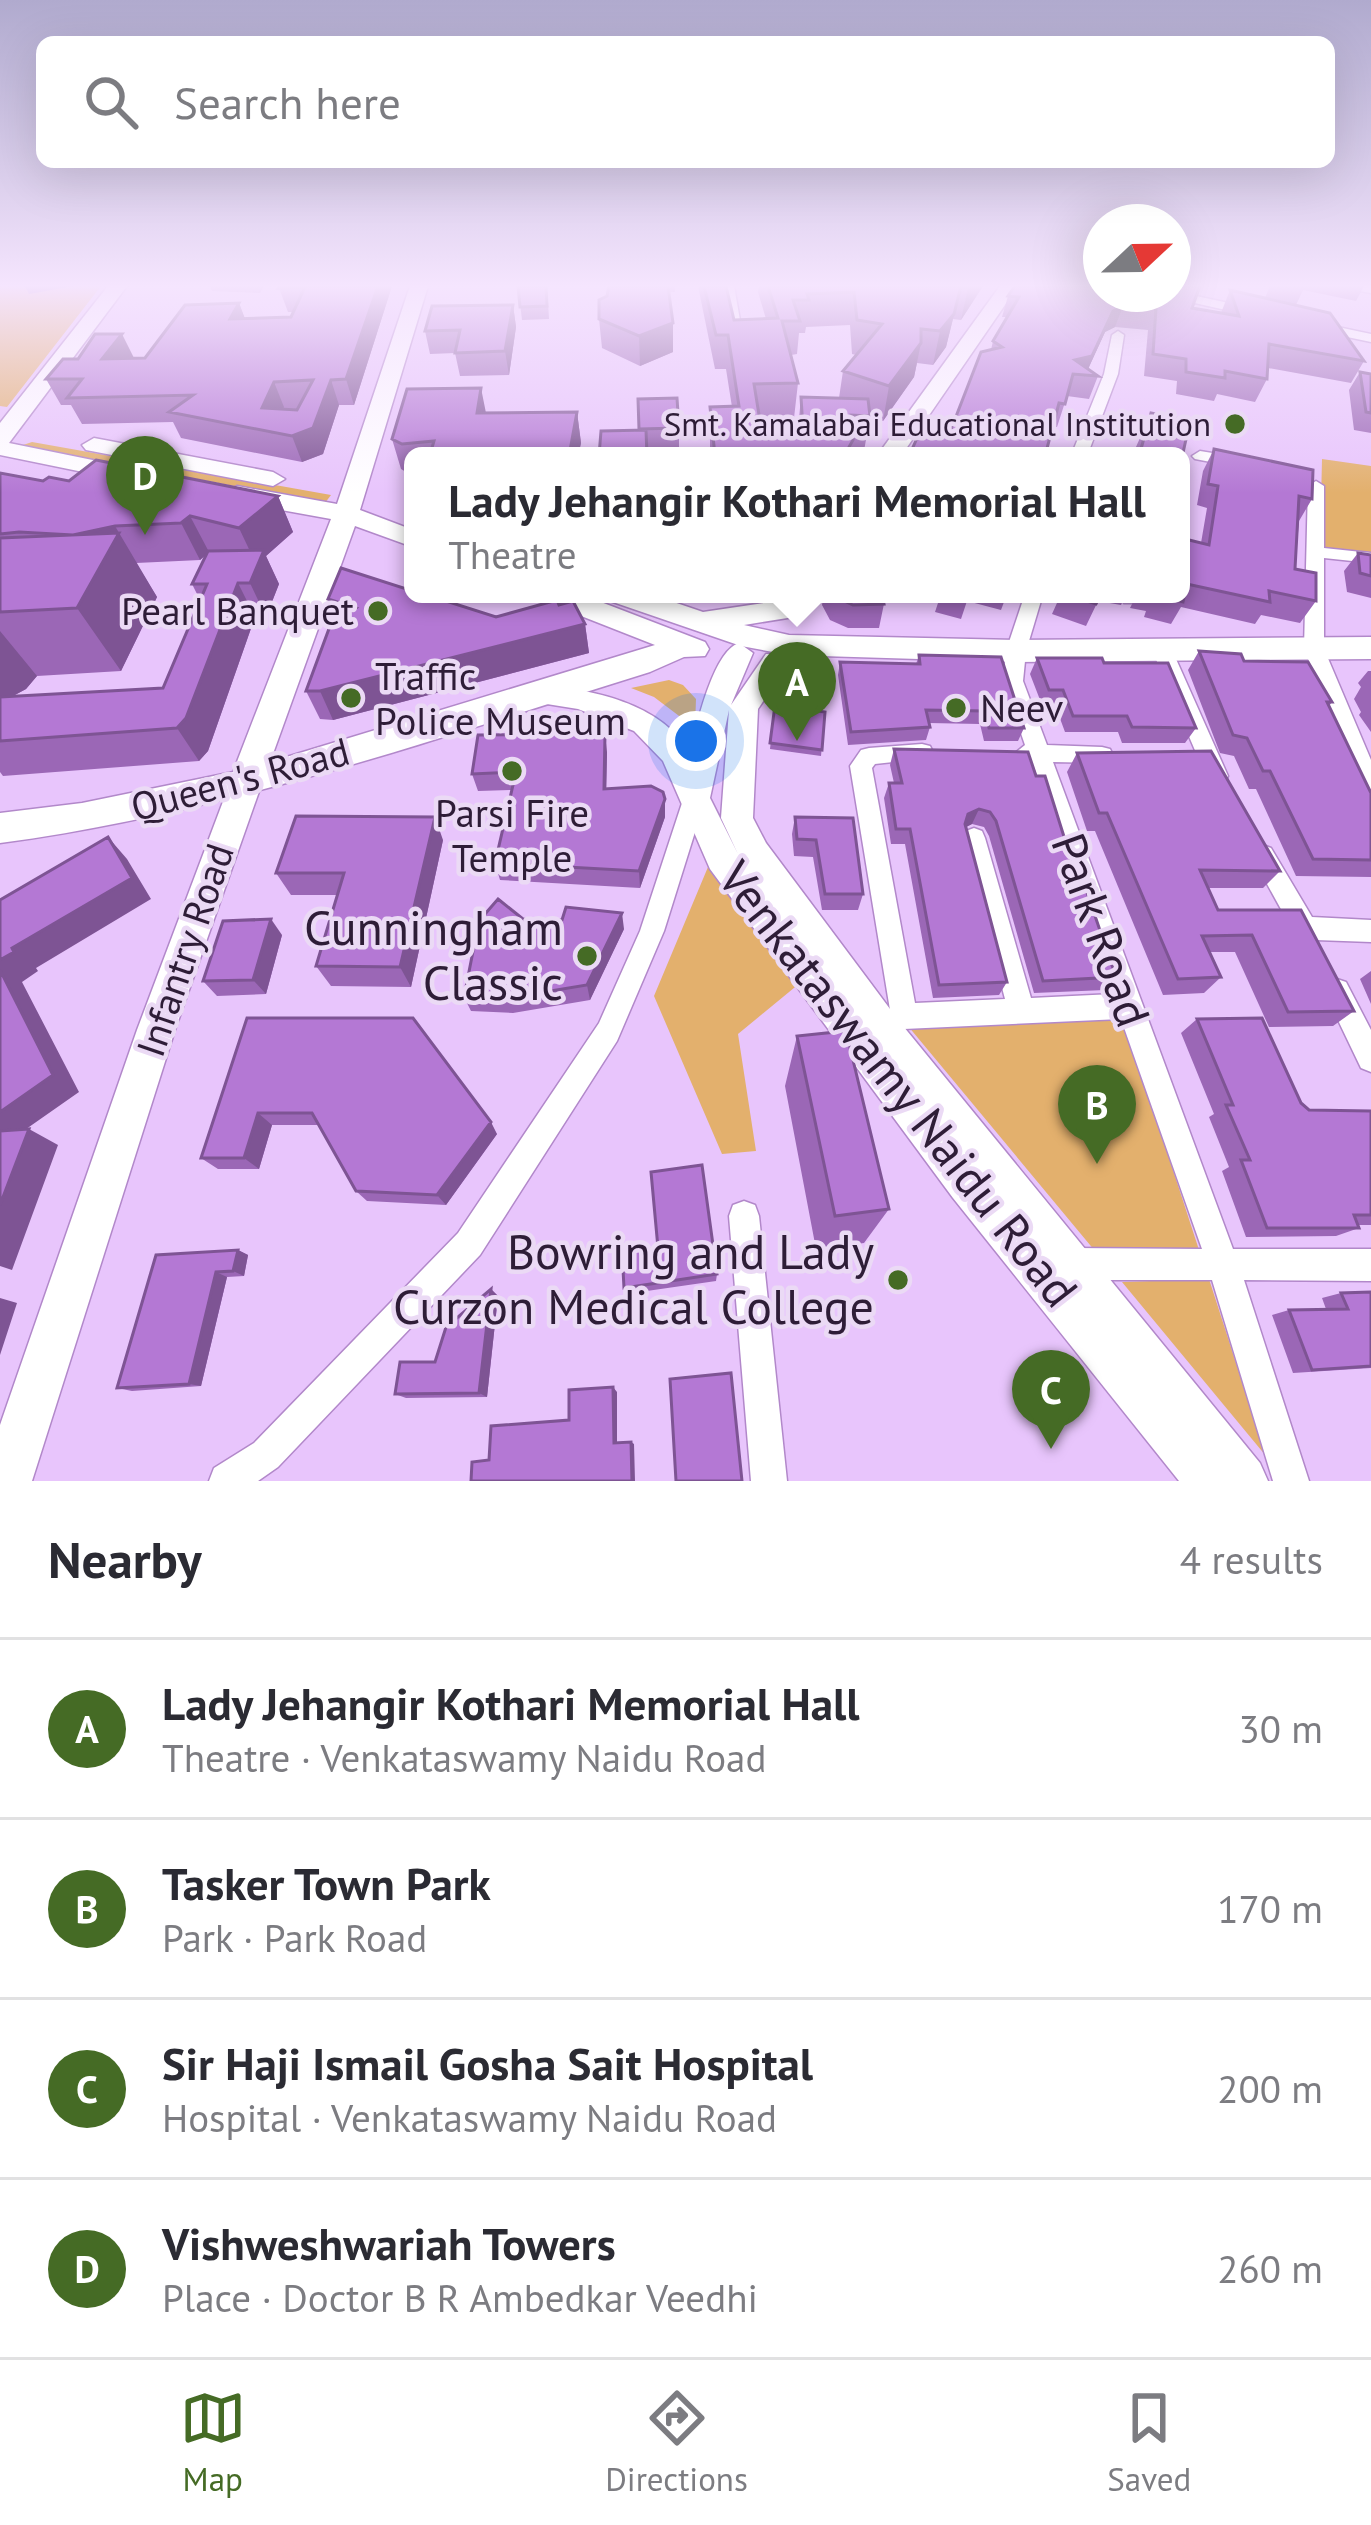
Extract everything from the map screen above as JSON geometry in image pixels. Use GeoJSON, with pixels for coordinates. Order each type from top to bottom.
{"type":"FeatureCollection","features":[{"type":"Feature","properties":{"kind":"main road"},"geometry":{"type":"LineString","coordinates":[[64,355],[2,431],[404,515]]}},
{"type":"Feature","properties":{"kind":"main road","name":"Infantry Road"},"geometry":{"type":"LineString","coordinates":[[246,783],[348,504],[396,355]]}},
{"type":"Feature","properties":{"kind":"main road"},"geometry":{"type":"LineString","coordinates":[[896,447],[961,355]]}},
{"type":"Feature","properties":{"kind":"main road"},"geometry":{"type":"LineString","coordinates":[[348,504],[404,534]]}},
{"type":"Feature","properties":{"kind":"main road"},"geometry":{"type":"LineString","coordinates":[[584,603],[689,634],[788,651],[1371,648]]}},
{"type":"Feature","properties":{"kind":"main road"},"geometry":{"type":"LineString","coordinates":[[636,603],[689,634],[792,603]]}},
{"type":"Feature","properties":{"kind":"main road"},"geometry":{"type":"LineString","coordinates":[[746,646],[794,603]]}},
{"type":"Feature","properties":{"kind":"main road"},"geometry":{"type":"LineString","coordinates":[[788,651],[788,616],[794,603]]}},
{"type":"Feature","properties":{"kind":"main road","name":"Queen's Road"},"geometry":{"type":"LineString","coordinates":[[0,828],[175,802],[246,783],[639,664],[689,634]]}},
{"type":"Feature","properties":{"kind":"street"},"geometry":{"type":"LineString","coordinates":[[1082,447],[1114,355]]}},
{"type":"Feature","properties":{"kind":"street"},"geometry":{"type":"LineString","coordinates":[[1200,456],[1246,464]]}},
{"type":"Feature","properties":{"kind":"street"},"geometry":{"type":"LineString","coordinates":[[1292,471],[1315,480],[1314,649],[1371,786]]}},
{"type":"Feature","properties":{"kind":"street"},"geometry":{"type":"LineString","coordinates":[[1315,552],[1371,558]]}},
{"type":"Feature","properties":{"kind":"street"},"geometry":{"type":"LineString","coordinates":[[1016,651],[1031,603]]}},
{"type":"Feature","properties":{"kind":"street"},"geometry":{"type":"LineString","coordinates":[[227,1481],[266,1455],[469,1244],[608,1032],[652,931],[694,800],[715,709],[746,646]]}},
{"type":"Feature","properties":{"kind":"street"},"geometry":{"type":"LineString","coordinates":[[1162,650],[1196,757],[1228,795]]}},
{"type":"Feature","properties":{"kind":"street","name":"Venkataswamy Naidu Road"},"geometry":{"type":"LineString","coordinates":[[788,651],[744,708],[737,818],[754,853],[894,1025],[1069,1264],[1242,1481]]}},
{"type":"Feature","properties":{"kind":"street","name":"Park Road"},"geometry":{"type":"LineString","coordinates":[[1016,651],[1013,681],[1223,1264],[1291,1481]]}},
{"type":"Feature","properties":{"kind":"street","name":"Venkataswamy Naidu Road"},"geometry":{"type":"LineString","coordinates":[[538,694],[580,699],[644,723],[676,754],[722,859],[968,1183],[1211,1481]]}},
{"type":"Feature","properties":{"kind":"street"},"geometry":{"type":"LineString","coordinates":[[953,752],[869,755],[862,766],[894,1025],[1021,1010],[1129,1006]]}},
{"type":"Feature","properties":{"kind":"street"},"geometry":{"type":"LineString","coordinates":[[995,753],[1122,755]]}},
{"type":"Feature","properties":{"kind":"street","name":"Infantry Road"},"geometry":{"type":"LineString","coordinates":[[6,1481],[164,1009],[246,783]]}},
{"type":"Feature","properties":{"kind":"street"},"geometry":{"type":"LineString","coordinates":[[1250,833],[1371,1058]]}},
{"type":"Feature","properties":{"kind":"street"},"geometry":{"type":"LineString","coordinates":[[974,838],[1021,1010]]}},
{"type":"Feature","properties":{"kind":"street"},"geometry":{"type":"LineString","coordinates":[[1314,947],[1371,931]]}},
{"type":"Feature","properties":{"kind":"street"},"geometry":{"type":"LineString","coordinates":[[744,1216],[769,1481]]}},
{"type":"Feature","properties":{"kind":"street"},"geometry":{"type":"LineString","coordinates":[[1069,1264],[1371,1265]]}},
{"type":"Feature","properties":{"kind":"shaded area"},"geometry":{"type":"Polygon","coordinates":[[[0,355],[47,355],[7,407],[0,406],[0,355]]]}},
{"type":"Feature","properties":{"kind":"shaded area"},"geometry":{"type":"Polygon","coordinates":[[[32,442],[331,495],[325,503],[20,446],[32,442]]]}},
{"type":"Feature","properties":{"kind":"shaded area"},"geometry":{"type":"Polygon","coordinates":[[[1322,459],[1371,466],[1371,554],[1320,547],[1322,459]]]}},
{"type":"Feature","properties":{"kind":"shaded area"},"geometry":{"type":"Polygon","coordinates":[[[669,680],[683,685],[696,699],[695,728],[654,697],[631,688],[669,680]]]}},
{"type":"Feature","properties":{"kind":"shaded area"},"geometry":{"type":"Polygon","coordinates":[[[708,867],[800,983],[738,1034],[756,1151],[722,1154],[654,996],[708,867]]]}},
{"type":"Feature","properties":{"kind":"shaded area"},"geometry":{"type":"Polygon","coordinates":[[[1124,1019],[1199,1250],[1095,1251],[908,1026],[1124,1019]]]}},
{"type":"Feature","properties":{"kind":"shaded area"},"geometry":{"type":"Polygon","coordinates":[[[1209,1279],[1266,1456],[1122,1282],[1209,1279]]]}},
{"type":"Feature","properties":{"kind":"building"},"geometry":{"type":"Polygon","coordinates":[[[81,355],[354,355],[346,379],[331,380],[313,428],[292,436],[169,412],[193,395],[67,398],[82,379],[46,379],[63,359],[81,355]],[[313,380],[274,382],[262,408],[297,410],[313,380]]]}},
{"type":"Feature","properties":{"kind":"building"},"geometry":{"type":"Polygon","coordinates":[[[731,355],[791,355],[798,383],[754,384],[761,427],[803,429],[801,397],[868,399],[870,416],[851,415],[849,447],[714,447],[710,407],[739,406],[731,355]]]}},
{"type":"Feature","properties":{"kind":"building"},"geometry":{"type":"Polygon","coordinates":[[[856,355],[912,355],[889,386],[843,371],[856,355]]]}},
{"type":"Feature","properties":{"kind":"building"},"geometry":{"type":"Polygon","coordinates":[[[980,355],[1092,355],[1075,360],[1098,376],[1073,374],[1065,404],[1059,403],[1047,447],[913,447],[923,425],[950,432],[980,355]]]}},
{"type":"Feature","properties":{"kind":"building"},"geometry":{"type":"Polygon","coordinates":[[[1160,355],[1268,355],[1267,379],[1225,371],[1225,378],[1186,372],[1186,359],[1160,355]]]}},
{"type":"Feature","properties":{"kind":"building"},"geometry":{"type":"Polygon","coordinates":[[[1360,372],[1371,374],[1371,413],[1366,412],[1360,372]]]}},
{"type":"Feature","properties":{"kind":"building"},"geometry":{"type":"Polygon","coordinates":[[[481,388],[477,413],[577,412],[571,447],[402,444],[392,439],[407,389],[481,388]]]}},
{"type":"Feature","properties":{"kind":"building"},"geometry":{"type":"Polygon","coordinates":[[[677,398],[679,428],[639,429],[638,399],[677,398]]]}},
{"type":"Feature","properties":{"kind":"building"},"geometry":{"type":"Polygon","coordinates":[[[1151,413],[1190,421],[1184,447],[1142,447],[1151,413]]]}},
{"type":"Feature","properties":{"kind":"building"},"geometry":{"type":"Polygon","coordinates":[[[646,430],[647,447],[600,447],[601,431],[646,430]]]}},
{"type":"Feature","properties":{"kind":"building"},"geometry":{"type":"Polygon","coordinates":[[[1214,449],[1313,470],[1312,499],[1299,496],[1295,569],[1316,573],[1316,601],[1269,591],[1270,602],[1190,585],[1190,540],[1209,545],[1218,486],[1208,484],[1214,449]]]}},
{"type":"Feature","properties":{"kind":"building"},"geometry":{"type":"Polygon","coordinates":[[[96,460],[278,496],[239,528],[190,516],[181,523],[115,526],[73,535],[0,534],[0,473],[69,481],[96,460]]]}},
{"type":"Feature","properties":{"kind":"building"},"geometry":{"type":"Polygon","coordinates":[[[119,533],[77,608],[0,612],[0,538],[119,533]]]}},
{"type":"Feature","properties":{"kind":"building"},"geometry":{"type":"Polygon","coordinates":[[[264,550],[250,583],[238,583],[186,718],[177,728],[0,741],[0,697],[163,688],[207,584],[192,584],[208,551],[264,550]]]}},
{"type":"Feature","properties":{"kind":"building"},"geometry":{"type":"Polygon","coordinates":[[[1358,553],[1371,555],[1371,576],[1360,573],[1358,553]]]}},
{"type":"Feature","properties":{"kind":"building"},"geometry":{"type":"Polygon","coordinates":[[[341,568],[404,588],[404,603],[452,603],[496,617],[546,603],[574,603],[585,624],[306,691],[330,626],[356,608],[328,599],[341,568]]]}},
{"type":"Feature","properties":{"kind":"building"},"geometry":{"type":"Polygon","coordinates":[[[1199,651],[1241,654],[1244,661],[1308,662],[1332,702],[1327,702],[1371,793],[1371,860],[1313,859],[1270,771],[1263,771],[1247,738],[1233,735],[1199,651]]]}},
{"type":"Feature","properties":{"kind":"building"},"geometry":{"type":"Polygon","coordinates":[[[919,655],[1001,657],[1024,728],[989,728],[985,711],[926,710],[930,727],[851,732],[840,662],[920,664],[919,655]]]}},
{"type":"Feature","properties":{"kind":"building"},"geometry":{"type":"Polygon","coordinates":[[[1037,658],[1168,663],[1196,728],[1132,727],[1127,716],[1073,716],[1063,690],[1049,690],[1037,658]]]}},
{"type":"Feature","properties":{"kind":"building"},"geometry":{"type":"Polygon","coordinates":[[[775,705],[825,712],[822,750],[770,743],[775,705]]]}},
{"type":"Feature","properties":{"kind":"building"},"geometry":{"type":"Polygon","coordinates":[[[605,734],[604,789],[651,786],[663,792],[665,799],[639,871],[495,863],[516,772],[472,774],[478,735],[605,734]]]}},
{"type":"Feature","properties":{"kind":"building"},"geometry":{"type":"Polygon","coordinates":[[[894,749],[1028,752],[1036,776],[1045,776],[1076,875],[1081,875],[1116,977],[1043,981],[996,821],[990,812],[979,809],[968,814],[965,824],[1007,982],[939,985],[910,829],[896,829],[889,783],[902,783],[894,749]]]}},
{"type":"Feature","properties":{"kind":"building"},"geometry":{"type":"Polygon","coordinates":[[[1211,751],[1280,871],[1200,870],[1218,910],[1301,910],[1354,1011],[1288,1012],[1252,935],[1202,936],[1221,977],[1178,979],[1107,813],[1099,813],[1077,753],[1211,751]]]}},
{"type":"Feature","properties":{"kind":"building"},"geometry":{"type":"Polygon","coordinates":[[[296,816],[435,817],[400,967],[316,966],[344,873],[276,873],[296,816]]]}},
{"type":"Feature","properties":{"kind":"building"},"geometry":{"type":"Polygon","coordinates":[[[795,817],[853,818],[863,894],[825,894],[816,840],[797,839],[795,817]]]}},
{"type":"Feature","properties":{"kind":"building"},"geometry":{"type":"Polygon","coordinates":[[[108,837],[132,878],[12,948],[14,952],[0,960],[0,900],[108,837]]]}},
{"type":"Feature","properties":{"kind":"building"},"geometry":{"type":"Polygon","coordinates":[[[498,899],[523,919],[562,920],[566,907],[622,913],[587,985],[508,998],[464,997],[479,921],[498,899]]]}},
{"type":"Feature","properties":{"kind":"building"},"geometry":{"type":"Polygon","coordinates":[[[271,919],[253,980],[203,981],[223,921],[271,919]]]}},
{"type":"Feature","properties":{"kind":"building"},"geometry":{"type":"Polygon","coordinates":[[[0,970],[53,1075],[0,1112],[0,970]]]}},
{"type":"Feature","properties":{"kind":"building"},"geometry":{"type":"Polygon","coordinates":[[[247,1018],[413,1018],[491,1122],[437,1195],[356,1191],[312,1113],[258,1113],[244,1158],[201,1158],[247,1018]]]}},
{"type":"Feature","properties":{"kind":"building"},"geometry":{"type":"Polygon","coordinates":[[[1262,1018],[1301,1103],[1309,1110],[1371,1111],[1371,1215],[1354,1215],[1359,1228],[1267,1228],[1241,1160],[1250,1160],[1226,1105],[1233,1105],[1197,1019],[1262,1018]]]}},
{"type":"Feature","properties":{"kind":"building"},"geometry":{"type":"Polygon","coordinates":[[[846,1031],[889,1209],[835,1216],[797,1036],[846,1031]]]}},
{"type":"Feature","properties":{"kind":"building"},"geometry":{"type":"Polygon","coordinates":[[[29,1129],[0,1205],[0,1131],[29,1129]]]}},
{"type":"Feature","properties":{"kind":"building"},"geometry":{"type":"Polygon","coordinates":[[[702,1165],[717,1274],[624,1288],[622,1251],[658,1248],[651,1172],[702,1165]]]}},
{"type":"Feature","properties":{"kind":"building"},"geometry":{"type":"Polygon","coordinates":[[[238,1250],[233,1271],[216,1272],[189,1384],[117,1388],[156,1255],[238,1250]]]}},
{"type":"Feature","properties":{"kind":"building"},"geometry":{"type":"Polygon","coordinates":[[[491,1289],[479,1393],[395,1394],[400,1362],[435,1362],[446,1327],[491,1289]]]}},
{"type":"Feature","properties":{"kind":"building"},"geometry":{"type":"Polygon","coordinates":[[[1371,1292],[1371,1366],[1312,1370],[1289,1310],[1348,1309],[1341,1293],[1371,1292]]]}},
{"type":"Feature","properties":{"kind":"building"},"geometry":{"type":"Polygon","coordinates":[[[731,1373],[742,1481],[676,1481],[670,1379],[731,1373]]]}},
{"type":"Feature","properties":{"kind":"building"},"geometry":{"type":"Polygon","coordinates":[[[613,1387],[614,1443],[631,1442],[632,1481],[471,1481],[472,1462],[489,1460],[491,1426],[569,1420],[569,1390],[613,1387]]]}},
{"type":"Feature","properties":{"kind":"place","name":"Smt. Kamalabai Educational Institution"},"geometry":{"type":"Point","coordinates":[1235,424]}},
{"type":"Feature","properties":{"kind":"place","name":"Vishweshwariah Towers"},"geometry":{"type":"Point","coordinates":[145,535]}},
{"type":"Feature","properties":{"kind":"place","name":"Pearl Banquet"},"geometry":{"type":"Point","coordinates":[378,611]}},
{"type":"Feature","properties":{"kind":"place","name":"Traffic Police Museum"},"geometry":{"type":"Point","coordinates":[351,698]}},
{"type":"Feature","properties":{"kind":"place","name":"Neev"},"geometry":{"type":"Point","coordinates":[956,708]}},
{"type":"Feature","properties":{"kind":"place","name":"Lady Jehangir Kothari Memorial Hall"},"geometry":{"type":"Point","coordinates":[797,741]}},
{"type":"Feature","properties":{"kind":"place","name":"Parsi Fire Temple"},"geometry":{"type":"Point","coordinates":[512,771]}},
{"type":"Feature","properties":{"kind":"place","name":"Cunningham Classic"},"geometry":{"type":"Point","coordinates":[587,956]}},
{"type":"Feature","properties":{"kind":"place","name":"Tasker Town Park"},"geometry":{"type":"Point","coordinates":[1097,1164]}},
{"type":"Feature","properties":{"kind":"place","name":"Bowring and Lady Curzon Medical College"},"geometry":{"type":"Point","coordinates":[898,1280]}},
{"type":"Feature","properties":{"kind":"place","name":"Sir Haji Ismail Gosha Sait Hospital"},"geometry":{"type":"Point","coordinates":[1051,1449]}}]}
